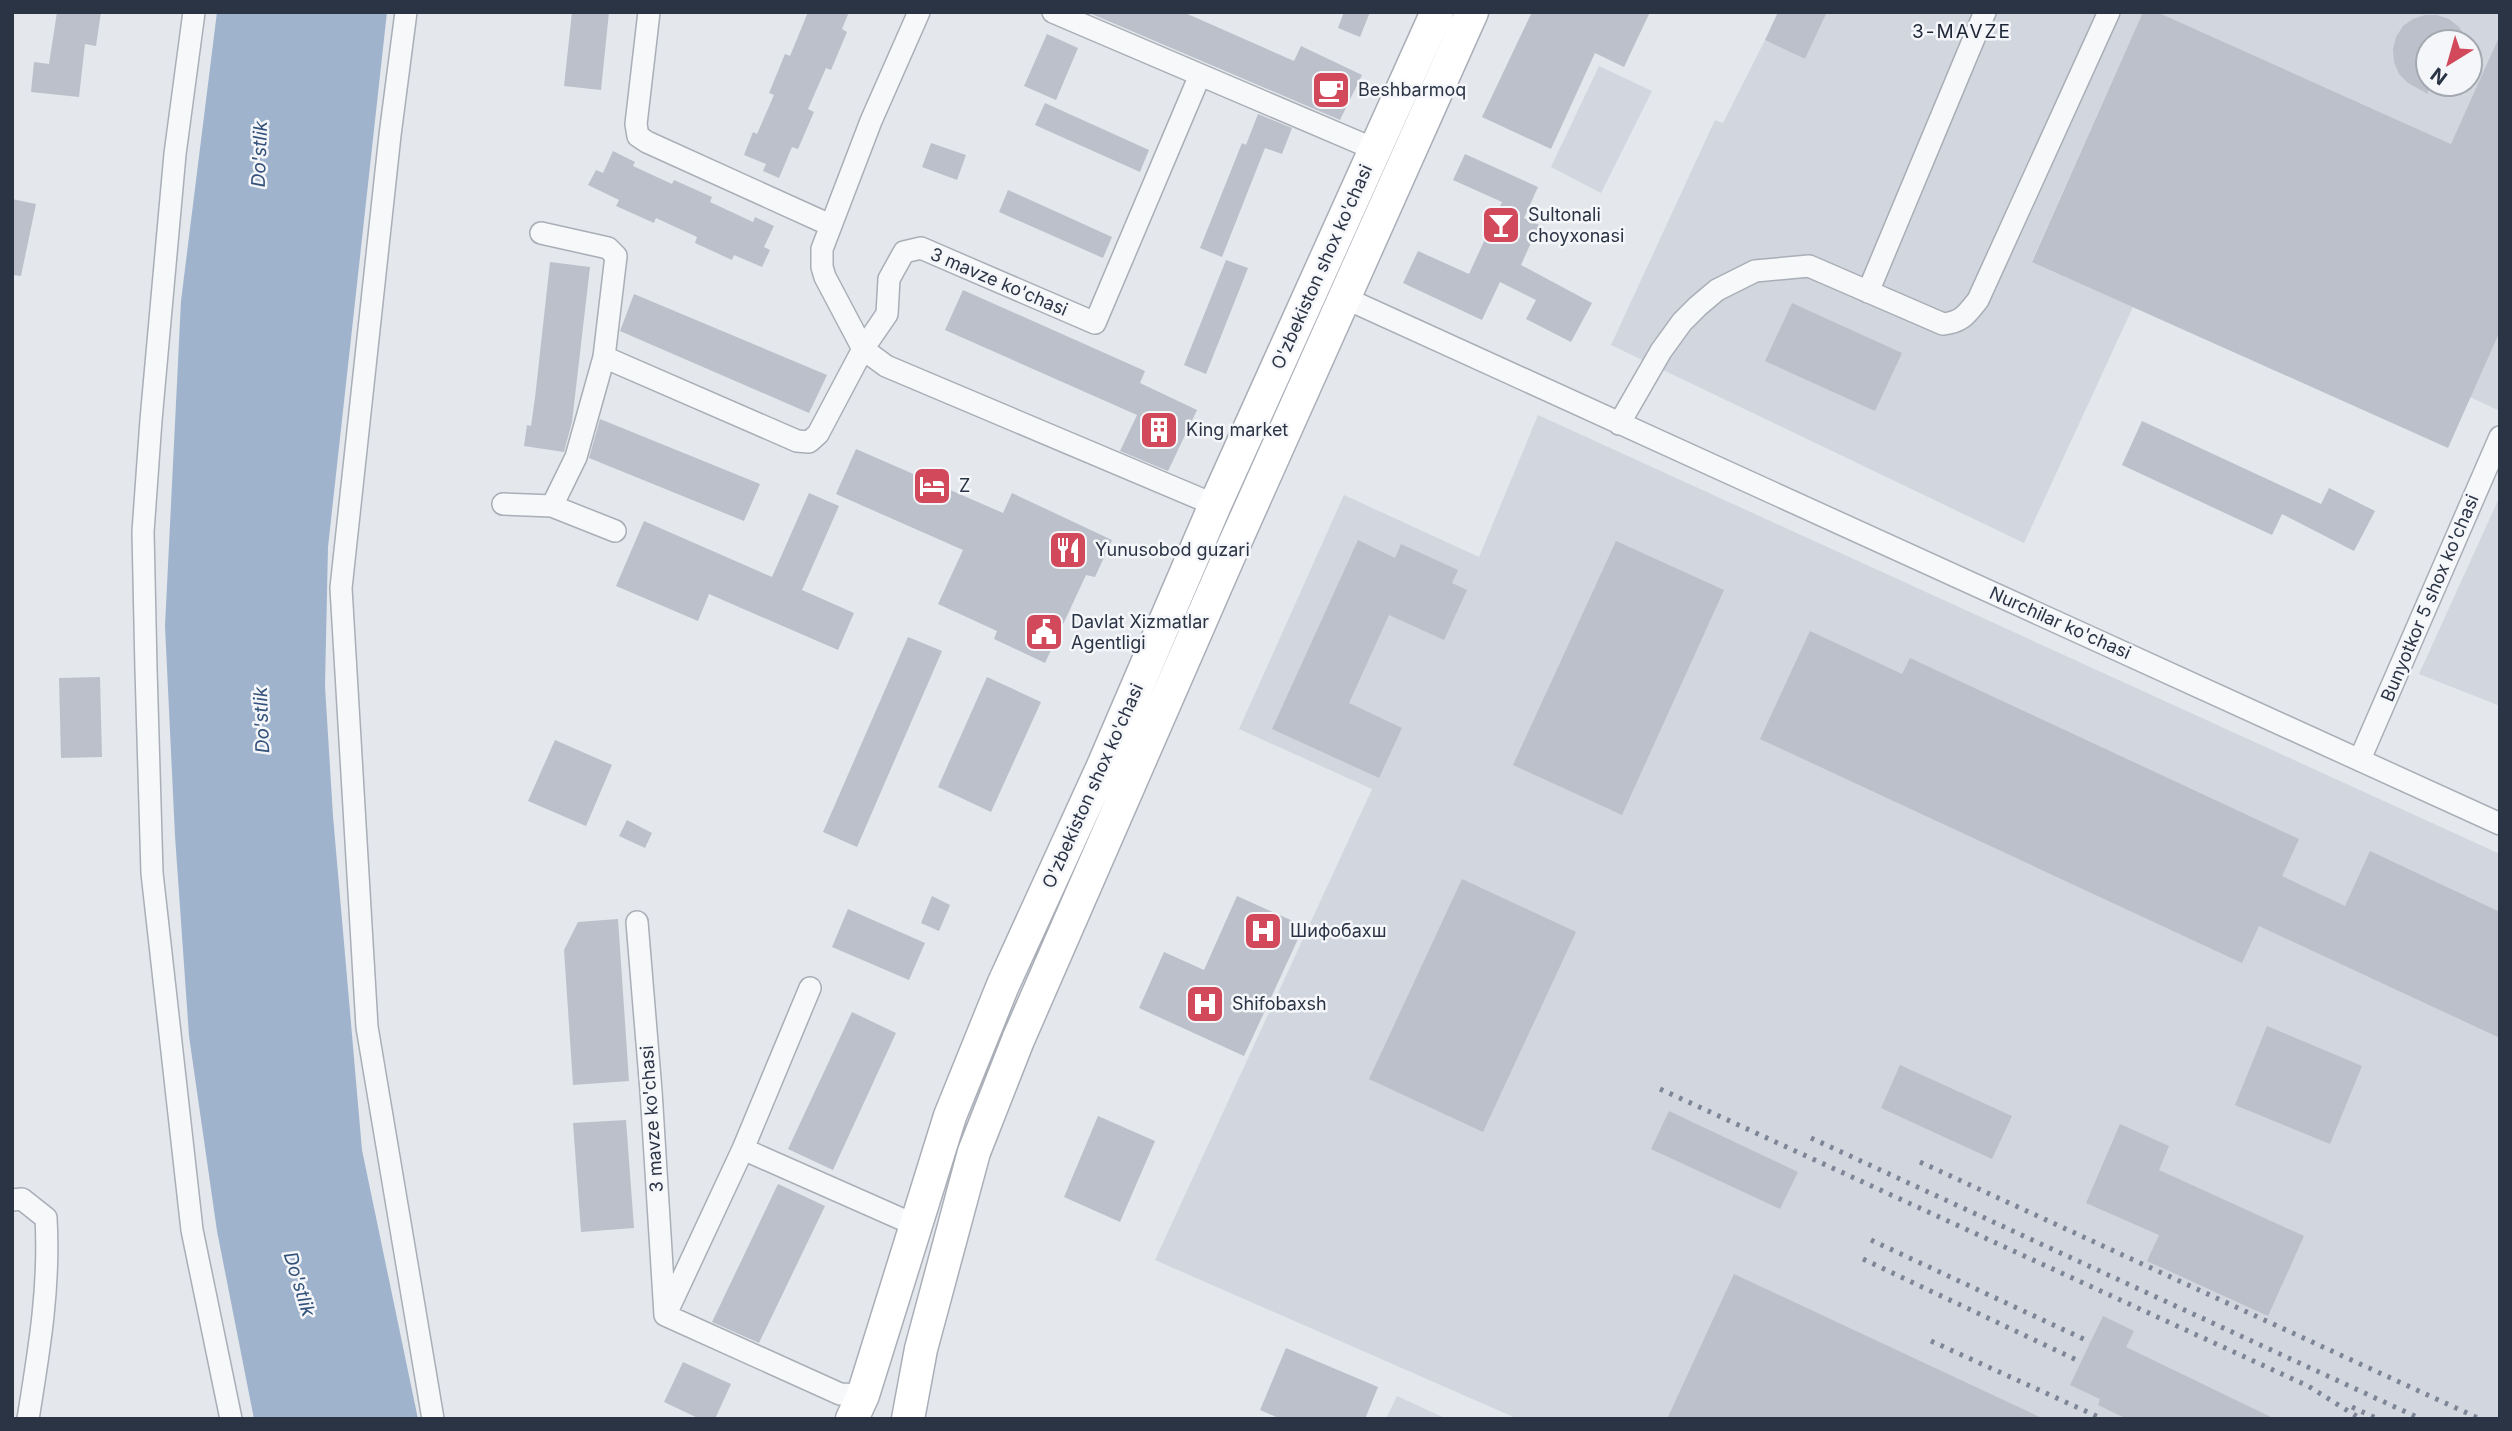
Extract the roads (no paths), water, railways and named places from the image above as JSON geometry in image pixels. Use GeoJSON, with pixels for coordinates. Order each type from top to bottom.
{"type":"FeatureCollection","features":[{"type":"Feature","properties":{"kind":"main road","name":"O'zbekiston shox ko'chasi"},"geometry":{"type":"LineString","coordinates":[[858,1407],[950,1116],[1003,985],[1437,12]]}},
{"type":"Feature","properties":{"kind":"main road","name":"O'zbekiston shox ko'chasi"},"geometry":{"type":"LineString","coordinates":[[908,1419],[921,1349],[954,1219],[984,1127],[1018,1040],[1229,556],[1472,12]]}},
{"type":"Feature","properties":{"kind":"street"},"geometry":{"type":"LineString","coordinates":[[194,12],[175,155],[151,420],[144,532],[146,669],[152,873],[192,1230],[231,1419]]}},
{"type":"Feature","properties":{"kind":"street"},"geometry":{"type":"LineString","coordinates":[[406,12],[390,135],[341,589],[367,1027],[433,1419]]}},
{"type":"Feature","properties":{"kind":"street"},"geometry":{"type":"LineString","coordinates":[[649,12],[636,124],[638,136],[830,225]]}},
{"type":"Feature","properties":{"kind":"street"},"geometry":{"type":"LineString","coordinates":[[919,12],[871,121],[822,249],[822,267],[863,349],[886,366],[1215,505]]}},
{"type":"Feature","properties":{"kind":"street"},"geometry":{"type":"LineString","coordinates":[[1868,292],[1985,12]]}},
{"type":"Feature","properties":{"kind":"street"},"geometry":{"type":"LineString","coordinates":[[1619,424],[1661,351],[1682,322],[1698,306],[1737,278],[1755,271],[1809,267],[1943,324],[1956,323],[1967,315],[1978,300],[2109,12]]}},
{"type":"Feature","properties":{"kind":"street"},"geometry":{"type":"LineString","coordinates":[[1056,13],[1374,149]]}},
{"type":"Feature","properties":{"kind":"street","name":"3 mavze ko'chasi"},"geometry":{"type":"LineString","coordinates":[[604,357],[803,443],[814,439],[818,434],[863,349],[887,314],[889,279],[904,252],[921,248],[1095,323],[1200,75]]}},
{"type":"Feature","properties":{"kind":"street"},"geometry":{"type":"LineString","coordinates":[[541,233],[608,248],[616,256],[604,357],[576,457],[552,506]]}},
{"type":"Feature","properties":{"kind":"street","name":"Nurchilar ko'chasi"},"geometry":{"type":"LineString","coordinates":[[1345,298],[2500,824]]}},
{"type":"Feature","properties":{"kind":"street","name":"Bunyotkor 5 shox ko'chasi"},"geometry":{"type":"LineString","coordinates":[[2360,759],[2500,437]]}},
{"type":"Feature","properties":{"kind":"street"},"geometry":{"type":"LineString","coordinates":[[503,504],[552,506],[615,531]]}},
{"type":"Feature","properties":{"kind":"street","name":"3 mavze ko'chasi"},"geometry":{"type":"LineString","coordinates":[[637,922],[665,1315]]}},
{"type":"Feature","properties":{"kind":"street"},"geometry":{"type":"LineString","coordinates":[[810,988],[743,1149],[665,1315],[840,1394],[858,1407]]}},
{"type":"Feature","properties":{"kind":"street"},"geometry":{"type":"LineString","coordinates":[[743,1149],[880,1212],[915,1225]]}},
{"type":"Feature","properties":{"kind":"street"},"geometry":{"type":"LineString","coordinates":[[12,1200],[22,1199],[46,1218],[49,1260],[42,1334],[28,1419]]}},
{"type":"Feature","properties":{"kind":"water","name":"Do'stlik"},"geometry":{"type":"Polygon","coordinates":[[[217,12],[387,12],[328,547],[325,686],[333,816],[362,1150],[418,1419],[254,1419],[217,1231],[189,1036],[175,836],[165,626],[181,301],[217,12]]]}},
{"type":"Feature","properties":{"kind":"railway"},"geometry":{"type":"LineString","coordinates":[[1660,1089],[2308,1386],[2361,1419]]}},
{"type":"Feature","properties":{"kind":"railway"},"geometry":{"type":"LineString","coordinates":[[1811,1138],[2421,1419]]}},
{"type":"Feature","properties":{"kind":"railway"},"geometry":{"type":"LineString","coordinates":[[1920,1162],[2480,1419]]}},
{"type":"Feature","properties":{"kind":"railway"},"geometry":{"type":"LineString","coordinates":[[1871,1240],[2090,1342]]}},
{"type":"Feature","properties":{"kind":"railway"},"geometry":{"type":"LineString","coordinates":[[1863,1259],[2081,1362]]}},
{"type":"Feature","properties":{"kind":"railway"},"geometry":{"type":"LineString","coordinates":[[1931,1341],[2103,1419]]}},
{"type":"Feature","properties":{"kind":"railway"},"geometry":{"type":"LineString","coordinates":[[2352,1407],[2378,1419]]}},
{"type":"Feature","properties":{"kind":"place","name":"Beshbarmoq"},"geometry":{"type":"Point","coordinates":[1331,90]}},
{"type":"Feature","properties":{"kind":"place","name":"Sultonali choyxonasi"},"geometry":{"type":"Point","coordinates":[1501,225]}},
{"type":"Feature","properties":{"kind":"place","name":"King market"},"geometry":{"type":"Point","coordinates":[1159,430]}},
{"type":"Feature","properties":{"kind":"place","name":"Z"},"geometry":{"type":"Point","coordinates":[932,486]}},
{"type":"Feature","properties":{"kind":"place","name":"Yunusobod guzari"},"geometry":{"type":"Point","coordinates":[1068,550]}},
{"type":"Feature","properties":{"kind":"place","name":"Davlat Xizmatlar Agentligi"},"geometry":{"type":"Point","coordinates":[1044,632]}},
{"type":"Feature","properties":{"kind":"place","name":"Шифобахш"},"geometry":{"type":"Point","coordinates":[1263,931]}},
{"type":"Feature","properties":{"kind":"place","name":"Shifobaxsh"},"geometry":{"type":"Point","coordinates":[1205,1004]}},
{"type":"Feature","properties":{"kind":"district","name":"3-MAVZE"},"geometry":{"type":"Point","coordinates":[1962,31]}}]}
